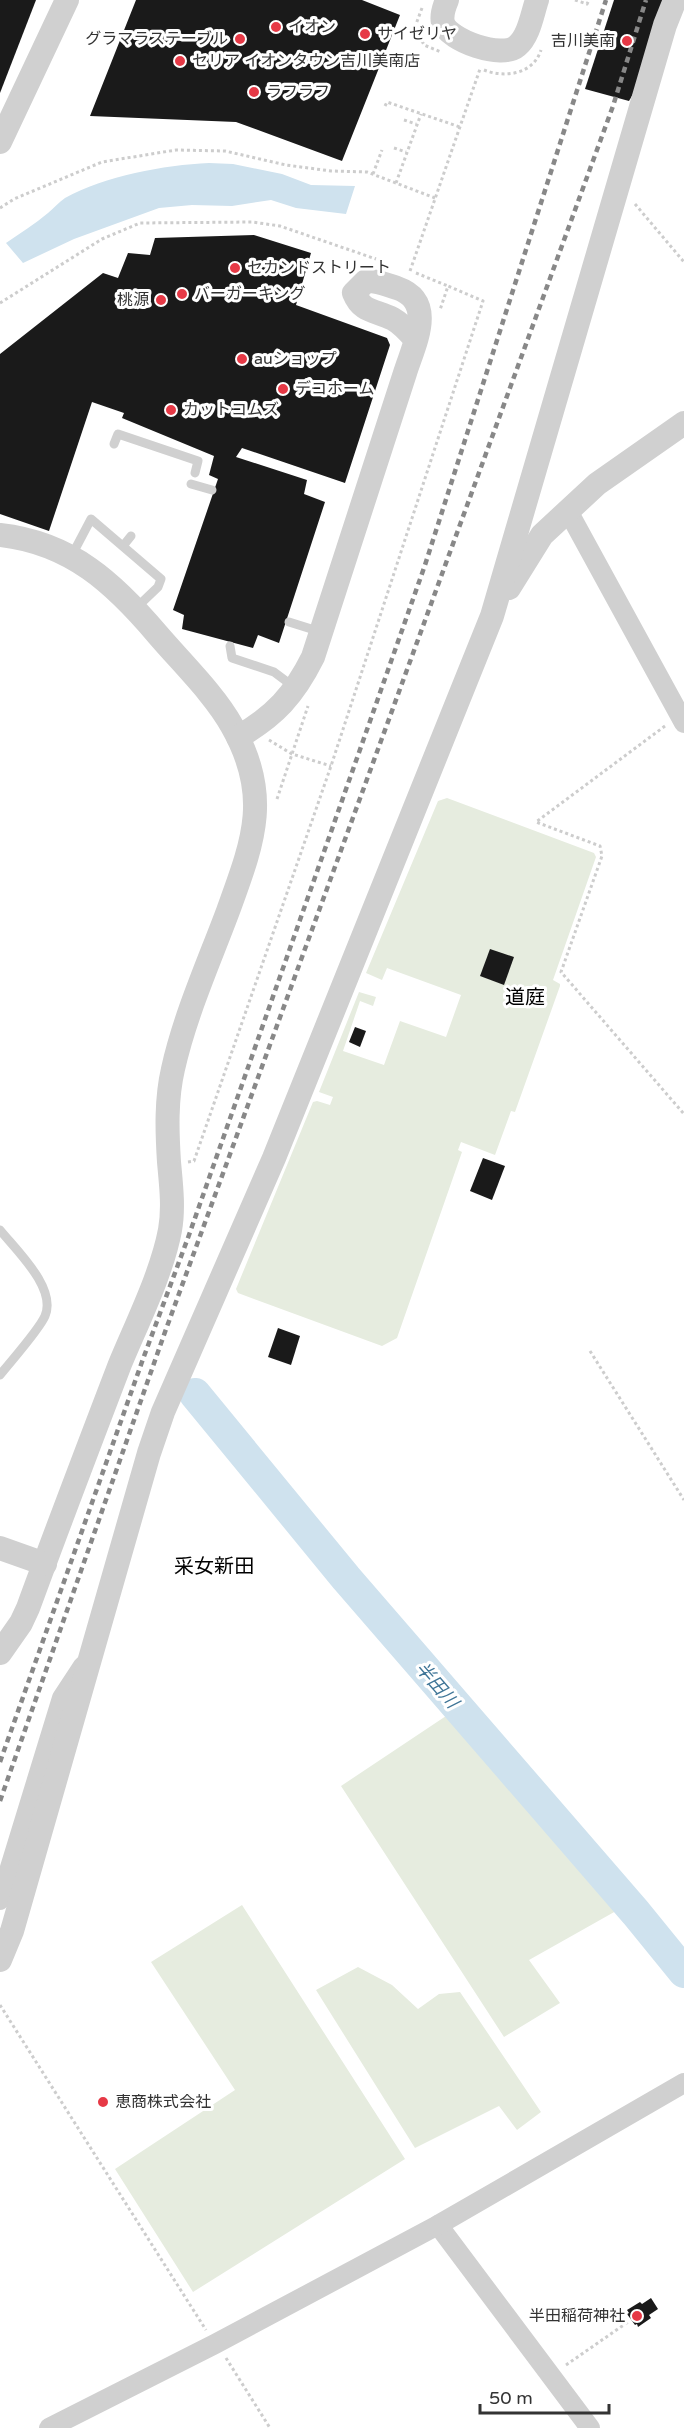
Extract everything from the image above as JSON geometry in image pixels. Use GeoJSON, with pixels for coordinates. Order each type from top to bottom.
{"type":"FeatureCollection","features":[{"type":"Feature","properties":{"kind":"street"},"geometry":{"type":"LineString","coordinates":[[0,142],[67,0]]}},
{"type":"Feature","properties":{"kind":"street"},"geometry":{"type":"LineString","coordinates":[[447,0],[443,22],[455,38],[494,51],[505,52],[519,45],[526,35],[537,0]]}},
{"type":"Feature","properties":{"kind":"street"},"geometry":{"type":"LineString","coordinates":[[0,1960],[12,1931],[149,1453],[163,1412],[274,1158],[492,616],[665,25],[675,0]]}},
{"type":"Feature","properties":{"kind":"street"},"geometry":{"type":"LineString","coordinates":[[238,737],[303,693],[415,339]]}},
{"type":"Feature","properties":{"kind":"street"},"geometry":{"type":"LineString","coordinates":[[492,616],[542,535],[597,484],[684,423]]}},
{"type":"Feature","properties":{"kind":"street"},"geometry":{"type":"LineString","coordinates":[[568,511],[682,719]]}},
{"type":"Feature","properties":{"kind":"street"},"geometry":{"type":"LineString","coordinates":[[0,535],[48,547],[71,557],[105,579],[135,609],[231,723],[253,780],[255,824],[249,853],[189,1018],[173,1070],[167,1127],[170,1230],[45,1564],[21,1623],[0,1653]]}},
{"type":"Feature","properties":{"kind":"street"},"geometry":{"type":"LineString","coordinates":[[0,1548],[45,1564]]}},
{"type":"Feature","properties":{"kind":"street"},"geometry":{"type":"LineString","coordinates":[[0,1900],[62,1698],[93,1651]]}},
{"type":"Feature","properties":{"kind":"street"},"geometry":{"type":"LineString","coordinates":[[49,2428],[216,2344],[438,2225],[684,2083]]}},
{"type":"Feature","properties":{"kind":"street"},"geometry":{"type":"LineString","coordinates":[[438,2225],[590,2428]]}},
{"type":"Feature","properties":{"kind":"lane"},"geometry":{"type":"LineString","coordinates":[[114,444],[118,434],[198,461],[195,473]]}},
{"type":"Feature","properties":{"kind":"lane"},"geometry":{"type":"LineString","coordinates":[[191,484],[212,490]]}},
{"type":"Feature","properties":{"kind":"lane"},"geometry":{"type":"LineString","coordinates":[[71,557],[92,519],[161,579],[158,587],[135,609]]}},
{"type":"Feature","properties":{"kind":"lane"},"geometry":{"type":"LineString","coordinates":[[123,546],[131,536]]}},
{"type":"Feature","properties":{"kind":"lane"},"geometry":{"type":"LineString","coordinates":[[289,622],[321,632]]}},
{"type":"Feature","properties":{"kind":"lane"},"geometry":{"type":"LineString","coordinates":[[230,646],[232,657],[274,672],[303,693]]}},
{"type":"Feature","properties":{"kind":"lane"},"geometry":{"type":"LineString","coordinates":[[0,1230],[40,1280],[48,1301],[45,1317],[0,1375]]}},
{"type":"Feature","properties":{"kind":"path"},"geometry":{"type":"LineString","coordinates":[[575,0],[587,4],[589,0]]}},
{"type":"Feature","properties":{"kind":"path"},"geometry":{"type":"LineString","coordinates":[[182,1162],[194,1161],[329,765],[483,301],[410,271],[480,69]]}},
{"type":"Feature","properties":{"kind":"path"},"geometry":{"type":"LineString","coordinates":[[385,106],[387,102],[460,127]]}},
{"type":"Feature","properties":{"kind":"path"},"geometry":{"type":"LineString","coordinates":[[395,183],[421,114]]}},
{"type":"Feature","properties":{"kind":"path"},"geometry":{"type":"LineString","coordinates":[[404,120],[417,124]]}},
{"type":"Feature","properties":{"kind":"path"},"geometry":{"type":"LineString","coordinates":[[394,148],[406,153]]}},
{"type":"Feature","properties":{"kind":"path"},"geometry":{"type":"LineString","coordinates":[[0,208],[14,199],[102,162],[176,150],[225,151],[286,165],[373,175],[435,198]]}},
{"type":"Feature","properties":{"kind":"path"},"geometry":{"type":"LineString","coordinates":[[373,175],[382,150]]}},
{"type":"Feature","properties":{"kind":"path"},"geometry":{"type":"LineString","coordinates":[[618,184],[684,262]]}},
{"type":"Feature","properties":{"kind":"path"},"geometry":{"type":"LineString","coordinates":[[0,303],[102,238],[140,223],[252,222],[280,226],[377,260]]}},
{"type":"Feature","properties":{"kind":"path"},"geometry":{"type":"LineString","coordinates":[[437,319],[448,286]]}},
{"type":"Feature","properties":{"kind":"path"},"geometry":{"type":"LineString","coordinates":[[273,809],[292,754],[303,693]]}},
{"type":"Feature","properties":{"kind":"path"},"geometry":{"type":"LineString","coordinates":[[682,719],[536,822],[600,846],[602,856],[561,972],[684,1114]]}},
{"type":"Feature","properties":{"kind":"path"},"geometry":{"type":"LineString","coordinates":[[265,737],[292,754],[329,765]]}},
{"type":"Feature","properties":{"kind":"path"},"geometry":{"type":"LineString","coordinates":[[590,1351],[684,1500]]}},
{"type":"Feature","properties":{"kind":"path"},"geometry":{"type":"LineString","coordinates":[[0,2006],[270,2428]]}},
{"type":"Feature","properties":{"kind":"path"},"geometry":{"type":"LineString","coordinates":[[550,2376],[628,2322]]}},
{"type":"Feature","properties":{"kind":"shaded area"},"geometry":{"type":"Polygon","coordinates":[[[447,798],[594,853],[596,857],[553,980],[560,986],[515,1112],[511,1111],[495,1155],[461,1142],[458,1150],[462,1152],[397,1338],[382,1346],[238,1293],[236,1289],[313,1102],[330,1105],[333,1097],[319,1092],[359,992],[376,997],[373,1006],[360,1001],[343,1051],[384,1065],[400,1021],[446,1037],[461,995],[387,968],[382,980],[366,973],[438,801],[447,798]]]}},
{"type":"Feature","properties":{"kind":"shaded area"},"geometry":{"type":"Polygon","coordinates":[[[452,1712],[616,1911],[529,1960],[560,2003],[504,2037],[341,1786],[452,1712]]]}},
{"type":"Feature","properties":{"kind":"shaded area"},"geometry":{"type":"Polygon","coordinates":[[[242,1905],[405,2159],[193,2292],[115,2169],[235,2090],[151,1962],[242,1905]]]}},
{"type":"Feature","properties":{"kind":"shaded area"},"geometry":{"type":"Polygon","coordinates":[[[358,1967],[392,1985],[418,2009],[439,1994],[460,1992],[541,2112],[517,2130],[499,2106],[415,2148],[316,1990],[358,1967]]]}},
{"type":"Feature","properties":{"kind":"water"},"geometry":{"type":"Polygon","coordinates":[[[233,164],[282,174],[311,185],[355,186],[346,214],[296,208],[271,200],[232,206],[192,205],[159,208],[74,239],[23,263],[6,243],[65,198],[81,190],[135,173],[173,166],[233,164]]]}},
{"type":"Feature","properties":{"kind":"building"},"geometry":{"type":"Polygon","coordinates":[[[0,0],[36,0],[0,93],[0,0]]]}},
{"type":"Feature","properties":{"kind":"building"},"geometry":{"type":"Polygon","coordinates":[[[136,0],[362,0],[400,15],[342,161],[236,122],[90,116],[136,0]]]}},
{"type":"Feature","properties":{"kind":"building","name":"吉川美南"},"geometry":{"type":"Polygon","coordinates":[[[614,0],[667,0],[640,82],[629,101],[585,89],[614,0]]]}},
{"type":"Feature","properties":{"kind":"building"},"geometry":{"type":"Polygon","coordinates":[[[254,235],[311,253],[296,305],[387,338],[390,345],[345,483],[242,448],[236,457],[307,480],[304,494],[325,502],[279,643],[258,635],[253,648],[182,629],[184,615],[173,610],[218,479],[209,475],[214,456],[122,418],[124,413],[92,402],[49,531],[0,514],[0,354],[103,273],[118,278],[128,253],[150,255],[155,238],[254,235]]]}},
{"type":"Feature","properties":{"kind":"building"},"geometry":{"type":"Polygon","coordinates":[[[490,949],[514,957],[504,985],[480,976],[490,949]]]}},
{"type":"Feature","properties":{"kind":"building"},"geometry":{"type":"Polygon","coordinates":[[[355,1027],[366,1031],[360,1047],[349,1042],[355,1027]]]}},
{"type":"Feature","properties":{"kind":"building"},"geometry":{"type":"Polygon","coordinates":[[[483,1158],[505,1166],[492,1200],[470,1191],[483,1158]]]}},
{"type":"Feature","properties":{"kind":"building"},"geometry":{"type":"Polygon","coordinates":[[[278,1328],[300,1336],[291,1365],[268,1357],[278,1328]]]}},
{"type":"Feature","properties":{"kind":"building"},"geometry":{"type":"Polygon","coordinates":[[[651,2298],[658,2309],[649,2315],[651,2318],[638,2327],[627,2314],[629,2313],[627,2310],[651,2298]]]}},
{"type":"Feature","properties":{"kind":"waterway","name":"半田川"},"geometry":{"type":"LineString","coordinates":[[195,1394],[346,1578],[636,1913],[684,1972]]}},
{"type":"Feature","properties":{"kind":"railway"},"geometry":{"type":"LineString","coordinates":[[0,1762],[425,565],[606,0]]}},
{"type":"Feature","properties":{"kind":"railway"},"geometry":{"type":"LineString","coordinates":[[0,1801],[165,1332],[613,106],[646,0]]}},
{"type":"Feature","properties":{"kind":"place","name":"イオン"},"geometry":{"type":"Point","coordinates":[276,27]}},
{"type":"Feature","properties":{"kind":"place","name":"サイゼリヤ"},"geometry":{"type":"Point","coordinates":[365,34]}},
{"type":"Feature","properties":{"kind":"place","name":"グラマラステーブル"},"geometry":{"type":"Point","coordinates":[240,39]}},
{"type":"Feature","properties":{"kind":"place","name":"吉川美南"},"geometry":{"type":"Point","coordinates":[627,41]}},
{"type":"Feature","properties":{"kind":"place","name":"セリア イオンタウン吉川美南店"},"geometry":{"type":"Point","coordinates":[180,61]}},
{"type":"Feature","properties":{"kind":"place","name":"ラフラフ"},"geometry":{"type":"Point","coordinates":[254,92]}},
{"type":"Feature","properties":{"kind":"place","name":"セカンドストリート"},"geometry":{"type":"Point","coordinates":[235,268]}},
{"type":"Feature","properties":{"kind":"place","name":"バーガーキング"},"geometry":{"type":"Point","coordinates":[182,294]}},
{"type":"Feature","properties":{"kind":"place","name":"桃源"},"geometry":{"type":"Point","coordinates":[161,300]}},
{"type":"Feature","properties":{"kind":"place","name":"auショップ"},"geometry":{"type":"Point","coordinates":[242,359]}},
{"type":"Feature","properties":{"kind":"place","name":"デコホーム"},"geometry":{"type":"Point","coordinates":[283,389]}},
{"type":"Feature","properties":{"kind":"place","name":"カットコムズ"},"geometry":{"type":"Point","coordinates":[171,410]}},
{"type":"Feature","properties":{"kind":"place","name":"恵商株式会社"},"geometry":{"type":"Point","coordinates":[103,2102]}},
{"type":"Feature","properties":{"kind":"place","name":"半田稲荷神社"},"geometry":{"type":"Point","coordinates":[637,2316]}},
{"type":"Feature","properties":{"kind":"district","name":"道庭"},"geometry":{"type":"Point","coordinates":[525,998]}},
{"type":"Feature","properties":{"kind":"district","name":"采女新田"},"geometry":{"type":"Point","coordinates":[214,1567]}}]}
